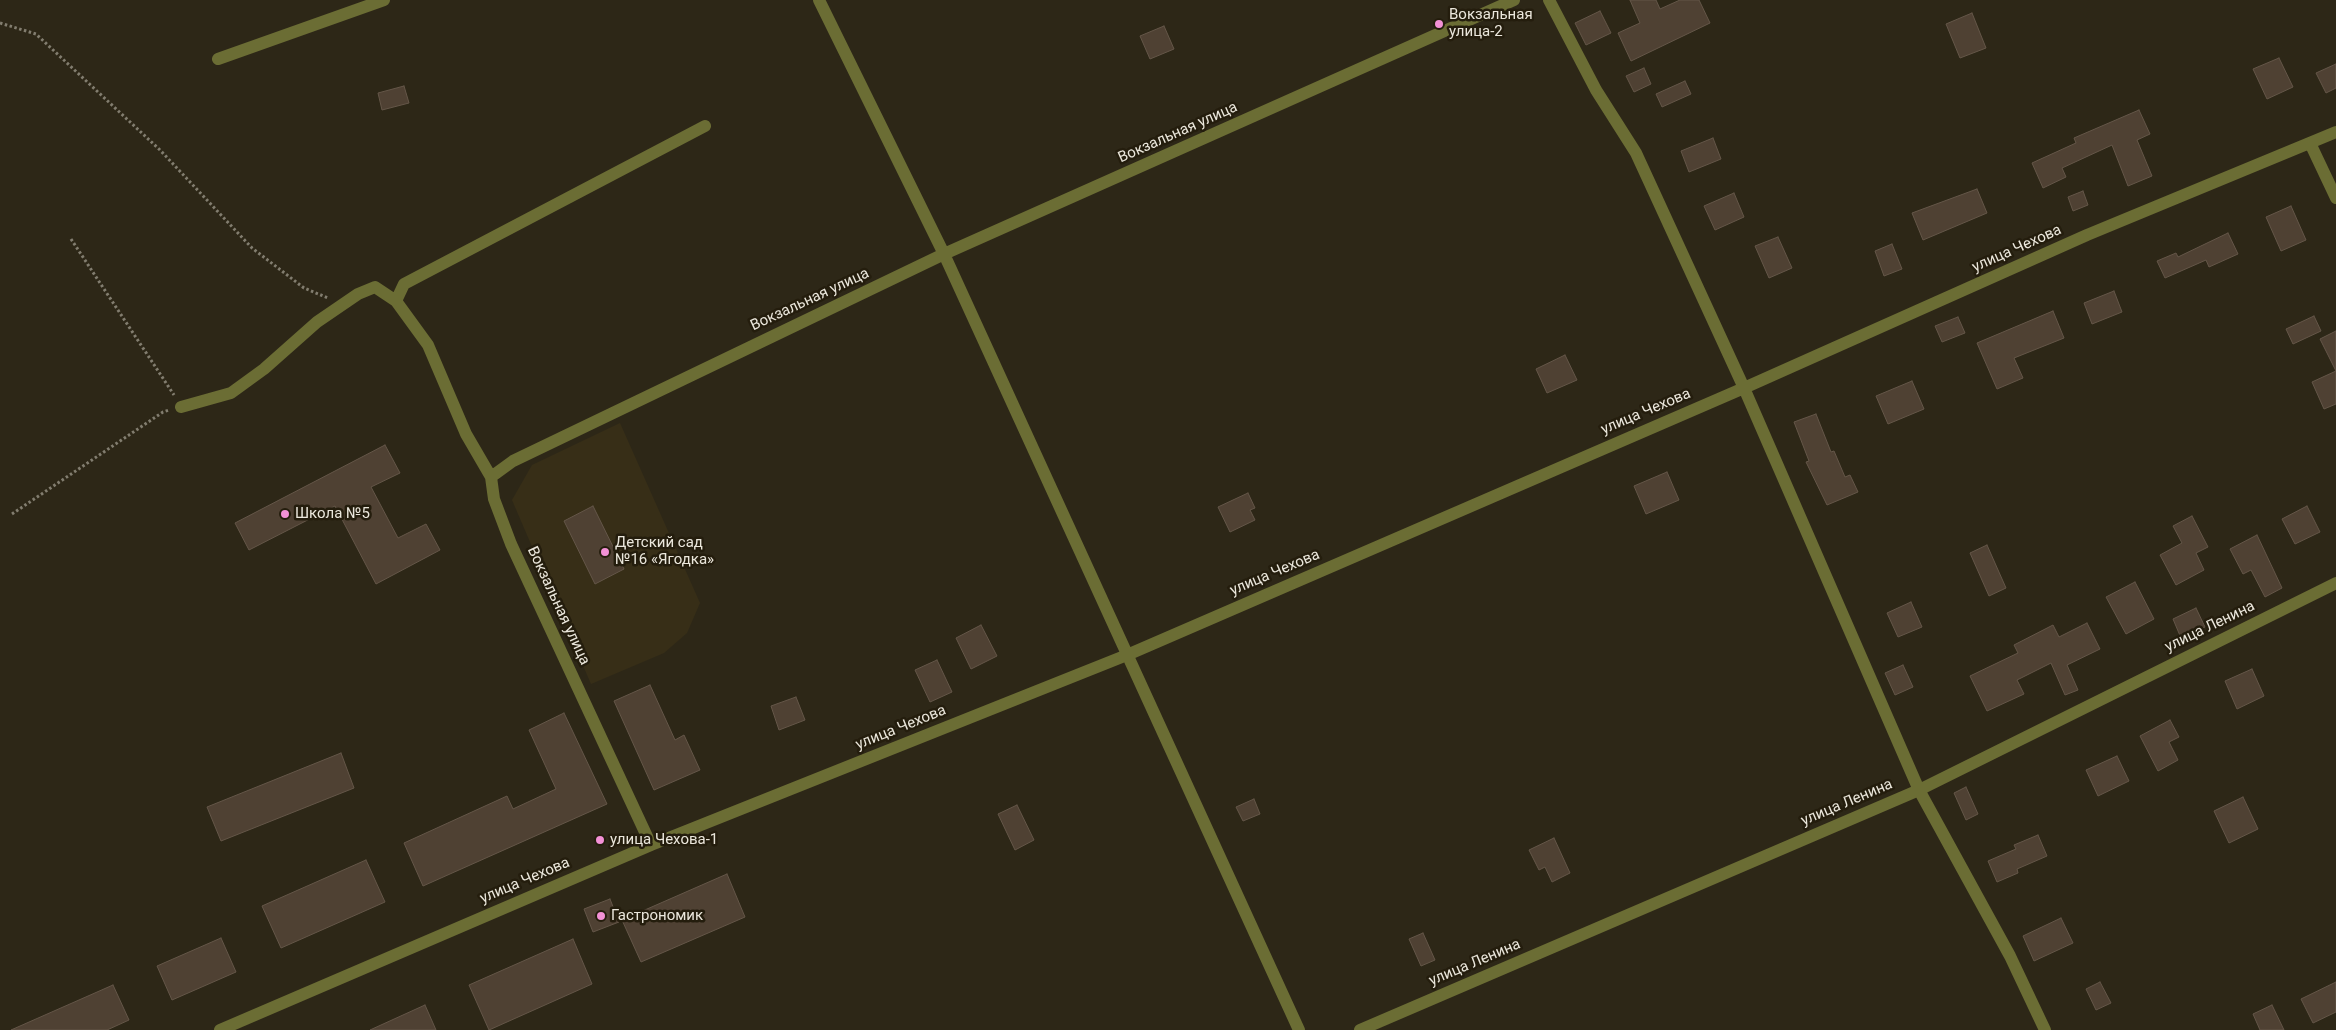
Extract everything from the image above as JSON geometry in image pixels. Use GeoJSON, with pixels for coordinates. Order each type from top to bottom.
{"type":"FeatureCollection","features":[{"type":"Feature","properties":{"kind":"street"},"geometry":{"type":"LineString","coordinates":[[218,59],[384,0]]}},
{"type":"Feature","properties":{"kind":"street"},"geometry":{"type":"LineString","coordinates":[[819,0],[944,254],[1299,1030]]}},
{"type":"Feature","properties":{"kind":"street","name":"Вокзальная улица"},"geometry":{"type":"LineString","coordinates":[[651,844],[511,544],[494,499],[492,477],[513,460],[944,254],[1514,0]]}},
{"type":"Feature","properties":{"kind":"street"},"geometry":{"type":"LineString","coordinates":[[1549,0],[1596,90],[1636,153],[1744,388],[1919,790],[2010,956],[2045,1030]]}},
{"type":"Feature","properties":{"kind":"street"},"geometry":{"type":"LineString","coordinates":[[396,300],[404,284],[705,126]]}},
{"type":"Feature","properties":{"kind":"street","name":"улица Чехова"},"geometry":{"type":"LineString","coordinates":[[220,1030],[651,844],[1127,655],[1744,388],[2087,235],[2336,132]]}},
{"type":"Feature","properties":{"kind":"street"},"geometry":{"type":"LineString","coordinates":[[2310,143],[2336,198]]}},
{"type":"Feature","properties":{"kind":"street"},"geometry":{"type":"LineString","coordinates":[[181,407],[231,393],[264,369],[317,322],[358,294],[375,287],[396,300],[428,345],[466,434],[492,477]]}},
{"type":"Feature","properties":{"kind":"street","name":"улица Ленина"},"geometry":{"type":"LineString","coordinates":[[1360,1030],[1919,790],[2336,583]]}},
{"type":"Feature","properties":{"kind":"path"},"geometry":{"type":"LineString","coordinates":[[0,23],[36,34],[160,150],[252,248],[304,288],[342,305]]}},
{"type":"Feature","properties":{"kind":"path"},"geometry":{"type":"LineString","coordinates":[[12,514],[162,412],[181,407],[151,357],[71,239]]}},
{"type":"Feature","properties":{"kind":"shaded area","name":"Детский сад №16 «Ягодка»"},"geometry":{"type":"Polygon","coordinates":[[[620,423],[700,603],[687,633],[664,653],[591,684],[512,500],[532,465],[620,423]]]}},
{"type":"Feature","properties":{"kind":"building"},"geometry":{"type":"Polygon","coordinates":[[[1630,0],[1656,0],[1660,9],[1680,0],[1699,0],[1710,23],[1631,61],[1618,33],[1640,23],[1630,0]]]}},
{"type":"Feature","properties":{"kind":"building"},"geometry":{"type":"Polygon","coordinates":[[[1600,11],[1611,33],[1586,45],[1575,23],[1600,11]]]}},
{"type":"Feature","properties":{"kind":"building"},"geometry":{"type":"Polygon","coordinates":[[[1972,13],[1986,48],[1960,58],[1946,24],[1972,13]]]}},
{"type":"Feature","properties":{"kind":"building"},"geometry":{"type":"Polygon","coordinates":[[[1164,26],[1174,49],[1150,59],[1140,36],[1164,26]]]}},
{"type":"Feature","properties":{"kind":"building"},"geometry":{"type":"Polygon","coordinates":[[[2279,58],[2293,87],[2267,99],[2253,69],[2279,58]]]}},
{"type":"Feature","properties":{"kind":"building"},"geometry":{"type":"Polygon","coordinates":[[[2336,64],[2336,88],[2326,93],[2316,73],[2336,64]]]}},
{"type":"Feature","properties":{"kind":"building"},"geometry":{"type":"Polygon","coordinates":[[[1644,68],[1651,84],[1634,92],[1626,76],[1644,68]]]}},
{"type":"Feature","properties":{"kind":"building"},"geometry":{"type":"Polygon","coordinates":[[[1685,81],[1691,94],[1662,107],[1656,94],[1685,81]]]}},
{"type":"Feature","properties":{"kind":"building"},"geometry":{"type":"Polygon","coordinates":[[[404,86],[409,103],[382,110],[378,93],[404,86]]]}},
{"type":"Feature","properties":{"kind":"building"},"geometry":{"type":"Polygon","coordinates":[[[2139,110],[2150,134],[2137,140],[2152,176],[2128,186],[2112,145],[2062,168],[2066,177],[2043,188],[2032,163],[2076,143],[2074,138],[2139,110]]]}},
{"type":"Feature","properties":{"kind":"building"},"geometry":{"type":"Polygon","coordinates":[[[1713,138],[1721,159],[1689,172],[1681,151],[1713,138]]]}},
{"type":"Feature","properties":{"kind":"building"},"geometry":{"type":"Polygon","coordinates":[[[1977,189],[1987,213],[1923,240],[1912,213],[1977,189]]]}},
{"type":"Feature","properties":{"kind":"building"},"geometry":{"type":"Polygon","coordinates":[[[2083,191],[2088,205],[2073,211],[2068,197],[2083,191]]]}},
{"type":"Feature","properties":{"kind":"building"},"geometry":{"type":"Polygon","coordinates":[[[1734,193],[1744,217],[1715,230],[1704,206],[1734,193]]]}},
{"type":"Feature","properties":{"kind":"building"},"geometry":{"type":"Polygon","coordinates":[[[2291,206],[2306,240],[2281,251],[2266,217],[2291,206]]]}},
{"type":"Feature","properties":{"kind":"building"},"geometry":{"type":"Polygon","coordinates":[[[2228,233],[2238,254],[2209,267],[2206,260],[2165,278],[2157,261],[2176,253],[2178,257],[2228,233]]]}},
{"type":"Feature","properties":{"kind":"building"},"geometry":{"type":"Polygon","coordinates":[[[1778,237],[1792,268],[1769,278],[1755,246],[1778,237]]]}},
{"type":"Feature","properties":{"kind":"building"},"geometry":{"type":"Polygon","coordinates":[[[1892,244],[1902,269],[1884,276],[1875,251],[1892,244]]]}},
{"type":"Feature","properties":{"kind":"building"},"geometry":{"type":"Polygon","coordinates":[[[2114,291],[2122,312],[2092,324],[2084,303],[2114,291]]]}},
{"type":"Feature","properties":{"kind":"building"},"geometry":{"type":"Polygon","coordinates":[[[2053,311],[2064,338],[2014,358],[2023,378],[1997,389],[1977,343],[2053,311]]]}},
{"type":"Feature","properties":{"kind":"building"},"geometry":{"type":"Polygon","coordinates":[[[2314,316],[2321,331],[2293,344],[2286,329],[2314,316]]]}},
{"type":"Feature","properties":{"kind":"building"},"geometry":{"type":"Polygon","coordinates":[[[1958,317],[1965,333],[1942,342],[1935,326],[1958,317]]]}},
{"type":"Feature","properties":{"kind":"building"},"geometry":{"type":"Polygon","coordinates":[[[2336,331],[2336,371],[2320,339],[2336,331]]]}},
{"type":"Feature","properties":{"kind":"building"},"geometry":{"type":"Polygon","coordinates":[[[1565,355],[1577,380],[1547,393],[1536,369],[1565,355]]]}},
{"type":"Feature","properties":{"kind":"building"},"geometry":{"type":"Polygon","coordinates":[[[2336,371],[2336,404],[2324,409],[2312,382],[2336,371]]]}},
{"type":"Feature","properties":{"kind":"building"},"geometry":{"type":"Polygon","coordinates":[[[1912,381],[1924,409],[1888,424],[1876,396],[1912,381]]]}},
{"type":"Feature","properties":{"kind":"building"},"geometry":{"type":"Polygon","coordinates":[[[1816,414],[1831,452],[1834,451],[1845,477],[1850,475],[1858,492],[1827,505],[1806,462],[1809,461],[1794,422],[1816,414]]]}},
{"type":"Feature","properties":{"kind":"building","name":"Школа №5"},"geometry":{"type":"Polygon","coordinates":[[[385,445],[400,473],[371,487],[398,538],[426,524],[440,550],[376,584],[335,506],[249,550],[235,523],[385,445]]]}},
{"type":"Feature","properties":{"kind":"building"},"geometry":{"type":"Polygon","coordinates":[[[1667,472],[1679,500],[1646,514],[1634,486],[1667,472]]]}},
{"type":"Feature","properties":{"kind":"building"},"geometry":{"type":"Polygon","coordinates":[[[1248,493],[1255,508],[1250,510],[1255,520],[1230,532],[1218,507],[1248,493]]]}},
{"type":"Feature","properties":{"kind":"building"},"geometry":{"type":"Polygon","coordinates":[[[593,506],[624,569],[595,584],[564,521],[593,506]]]}},
{"type":"Feature","properties":{"kind":"building"},"geometry":{"type":"Polygon","coordinates":[[[2307,506],[2320,532],[2295,544],[2282,519],[2307,506]]]}},
{"type":"Feature","properties":{"kind":"building"},"geometry":{"type":"Polygon","coordinates":[[[2192,516],[2208,547],[2196,553],[2204,570],[2176,585],[2160,555],[2182,543],[2173,526],[2192,516]]]}},
{"type":"Feature","properties":{"kind":"building"},"geometry":{"type":"Polygon","coordinates":[[[2257,535],[2282,588],[2265,597],[2251,570],[2243,574],[2230,549],[2257,535]]]}},
{"type":"Feature","properties":{"kind":"building"},"geometry":{"type":"Polygon","coordinates":[[[1987,545],[2006,588],[1989,596],[1970,553],[1987,545]]]}},
{"type":"Feature","properties":{"kind":"building"},"geometry":{"type":"Polygon","coordinates":[[[2135,582],[2154,619],[2126,634],[2106,597],[2135,582]]]}},
{"type":"Feature","properties":{"kind":"building"},"geometry":{"type":"Polygon","coordinates":[[[1911,602],[1922,627],[1898,637],[1887,613],[1911,602]]]}},
{"type":"Feature","properties":{"kind":"building"},"geometry":{"type":"Polygon","coordinates":[[[2196,608],[2205,627],[2181,638],[2173,619],[2196,608]]]}},
{"type":"Feature","properties":{"kind":"building"},"geometry":{"type":"Polygon","coordinates":[[[2087,623],[2100,649],[2067,665],[2078,690],[2065,695],[2051,663],[2017,680],[2024,694],[1987,711],[1970,676],[2018,653],[2014,645],[2053,625],[2059,637],[2087,623]]]}},
{"type":"Feature","properties":{"kind":"building"},"geometry":{"type":"Polygon","coordinates":[[[981,625],[997,656],[971,669],[956,638],[981,625]]]}},
{"type":"Feature","properties":{"kind":"building"},"geometry":{"type":"Polygon","coordinates":[[[937,660],[952,692],[930,702],[915,670],[937,660]]]}},
{"type":"Feature","properties":{"kind":"building"},"geometry":{"type":"Polygon","coordinates":[[[1903,665],[1913,687],[1895,695],[1885,673],[1903,665]]]}},
{"type":"Feature","properties":{"kind":"building"},"geometry":{"type":"Polygon","coordinates":[[[2252,669],[2264,696],[2237,709],[2225,681],[2252,669]]]}},
{"type":"Feature","properties":{"kind":"building"},"geometry":{"type":"Polygon","coordinates":[[[650,685],[675,740],[684,735],[700,770],[654,790],[614,701],[650,685]]]}},
{"type":"Feature","properties":{"kind":"building"},"geometry":{"type":"Polygon","coordinates":[[[796,697],[805,720],[779,730],[771,706],[796,697]]]}},
{"type":"Feature","properties":{"kind":"building"},"geometry":{"type":"Polygon","coordinates":[[[564,713],[607,804],[423,886],[404,843],[507,796],[513,809],[556,789],[529,730],[564,713]]]}},
{"type":"Feature","properties":{"kind":"building"},"geometry":{"type":"Polygon","coordinates":[[[2170,720],[2179,737],[2169,742],[2178,760],[2158,771],[2140,736],[2170,720]]]}},
{"type":"Feature","properties":{"kind":"building"},"geometry":{"type":"Polygon","coordinates":[[[341,753],[354,788],[221,841],[207,807],[341,753]]]}},
{"type":"Feature","properties":{"kind":"building"},"geometry":{"type":"Polygon","coordinates":[[[2117,756],[2129,781],[2098,796],[2086,770],[2117,756]]]}},
{"type":"Feature","properties":{"kind":"building"},"geometry":{"type":"Polygon","coordinates":[[[1966,787],[1978,814],[1966,820],[1954,793],[1966,787]]]}},
{"type":"Feature","properties":{"kind":"building"},"geometry":{"type":"Polygon","coordinates":[[[2243,797],[2258,829],[2229,843],[2214,811],[2243,797]]]}},
{"type":"Feature","properties":{"kind":"building"},"geometry":{"type":"Polygon","coordinates":[[[1254,799],[1260,814],[1243,821],[1236,807],[1254,799]]]}},
{"type":"Feature","properties":{"kind":"building"},"geometry":{"type":"Polygon","coordinates":[[[1017,805],[1034,840],[1015,850],[998,814],[1017,805]]]}},
{"type":"Feature","properties":{"kind":"building"},"geometry":{"type":"Polygon","coordinates":[[[2038,835],[2047,856],[2017,869],[2018,873],[1997,882],[1988,861],[2016,849],[2014,845],[2038,835]]]}},
{"type":"Feature","properties":{"kind":"building"},"geometry":{"type":"Polygon","coordinates":[[[1554,838],[1570,873],[1552,882],[1545,867],[1539,870],[1529,850],[1554,838]]]}},
{"type":"Feature","properties":{"kind":"building"},"geometry":{"type":"Polygon","coordinates":[[[366,860],[385,902],[281,948],[262,906],[366,860]]]}},
{"type":"Feature","properties":{"kind":"building"},"geometry":{"type":"Polygon","coordinates":[[[727,874],[745,917],[641,962],[622,920],[727,874]]]}},
{"type":"Feature","properties":{"kind":"building","name":"Гастрономик"},"geometry":{"type":"Polygon","coordinates":[[[610,899],[619,922],[593,932],[584,909],[610,899]]]}},
{"type":"Feature","properties":{"kind":"building"},"geometry":{"type":"Polygon","coordinates":[[[2061,918],[2073,943],[2034,961],[2023,936],[2061,918]]]}},
{"type":"Feature","properties":{"kind":"building"},"geometry":{"type":"Polygon","coordinates":[[[1423,933],[1435,960],[1421,966],[1409,939],[1423,933]]]}},
{"type":"Feature","properties":{"kind":"building"},"geometry":{"type":"Polygon","coordinates":[[[221,938],[236,972],[172,1000],[157,966],[221,938]]]}},
{"type":"Feature","properties":{"kind":"building"},"geometry":{"type":"Polygon","coordinates":[[[573,939],[592,984],[489,1030],[469,985],[573,939]]]}},
{"type":"Feature","properties":{"kind":"building"},"geometry":{"type":"Polygon","coordinates":[[[2100,982],[2111,1003],[2096,1010],[2086,989],[2100,982]]]}},
{"type":"Feature","properties":{"kind":"building"},"geometry":{"type":"Polygon","coordinates":[[[2336,982],[2336,1012],[2313,1023],[2301,999],[2336,982]]]}},
{"type":"Feature","properties":{"kind":"building"},"geometry":{"type":"Polygon","coordinates":[[[113,985],[129,1020],[107,1030],[11,1030],[113,985]]]}},
{"type":"Feature","properties":{"kind":"building"},"geometry":{"type":"Polygon","coordinates":[[[425,1005],[436,1030],[370,1030],[425,1005]]]}},
{"type":"Feature","properties":{"kind":"building"},"geometry":{"type":"Polygon","coordinates":[[[2272,1005],[2284,1030],[2260,1030],[2253,1014],[2272,1005]]]}},
{"type":"Feature","properties":{"kind":"place","name":"Вокзальная улица-2"},"geometry":{"type":"Point","coordinates":[1439,24]}},
{"type":"Feature","properties":{"kind":"place","name":"Школа №5"},"geometry":{"type":"Point","coordinates":[285,514]}},
{"type":"Feature","properties":{"kind":"place","name":"Детский сад №16 «Ягодка»"},"geometry":{"type":"Point","coordinates":[605,552]}},
{"type":"Feature","properties":{"kind":"place","name":"улица Чехова-1"},"geometry":{"type":"Point","coordinates":[600,840]}},
{"type":"Feature","properties":{"kind":"place","name":"Гастрономик"},"geometry":{"type":"Point","coordinates":[601,916]}}]}
